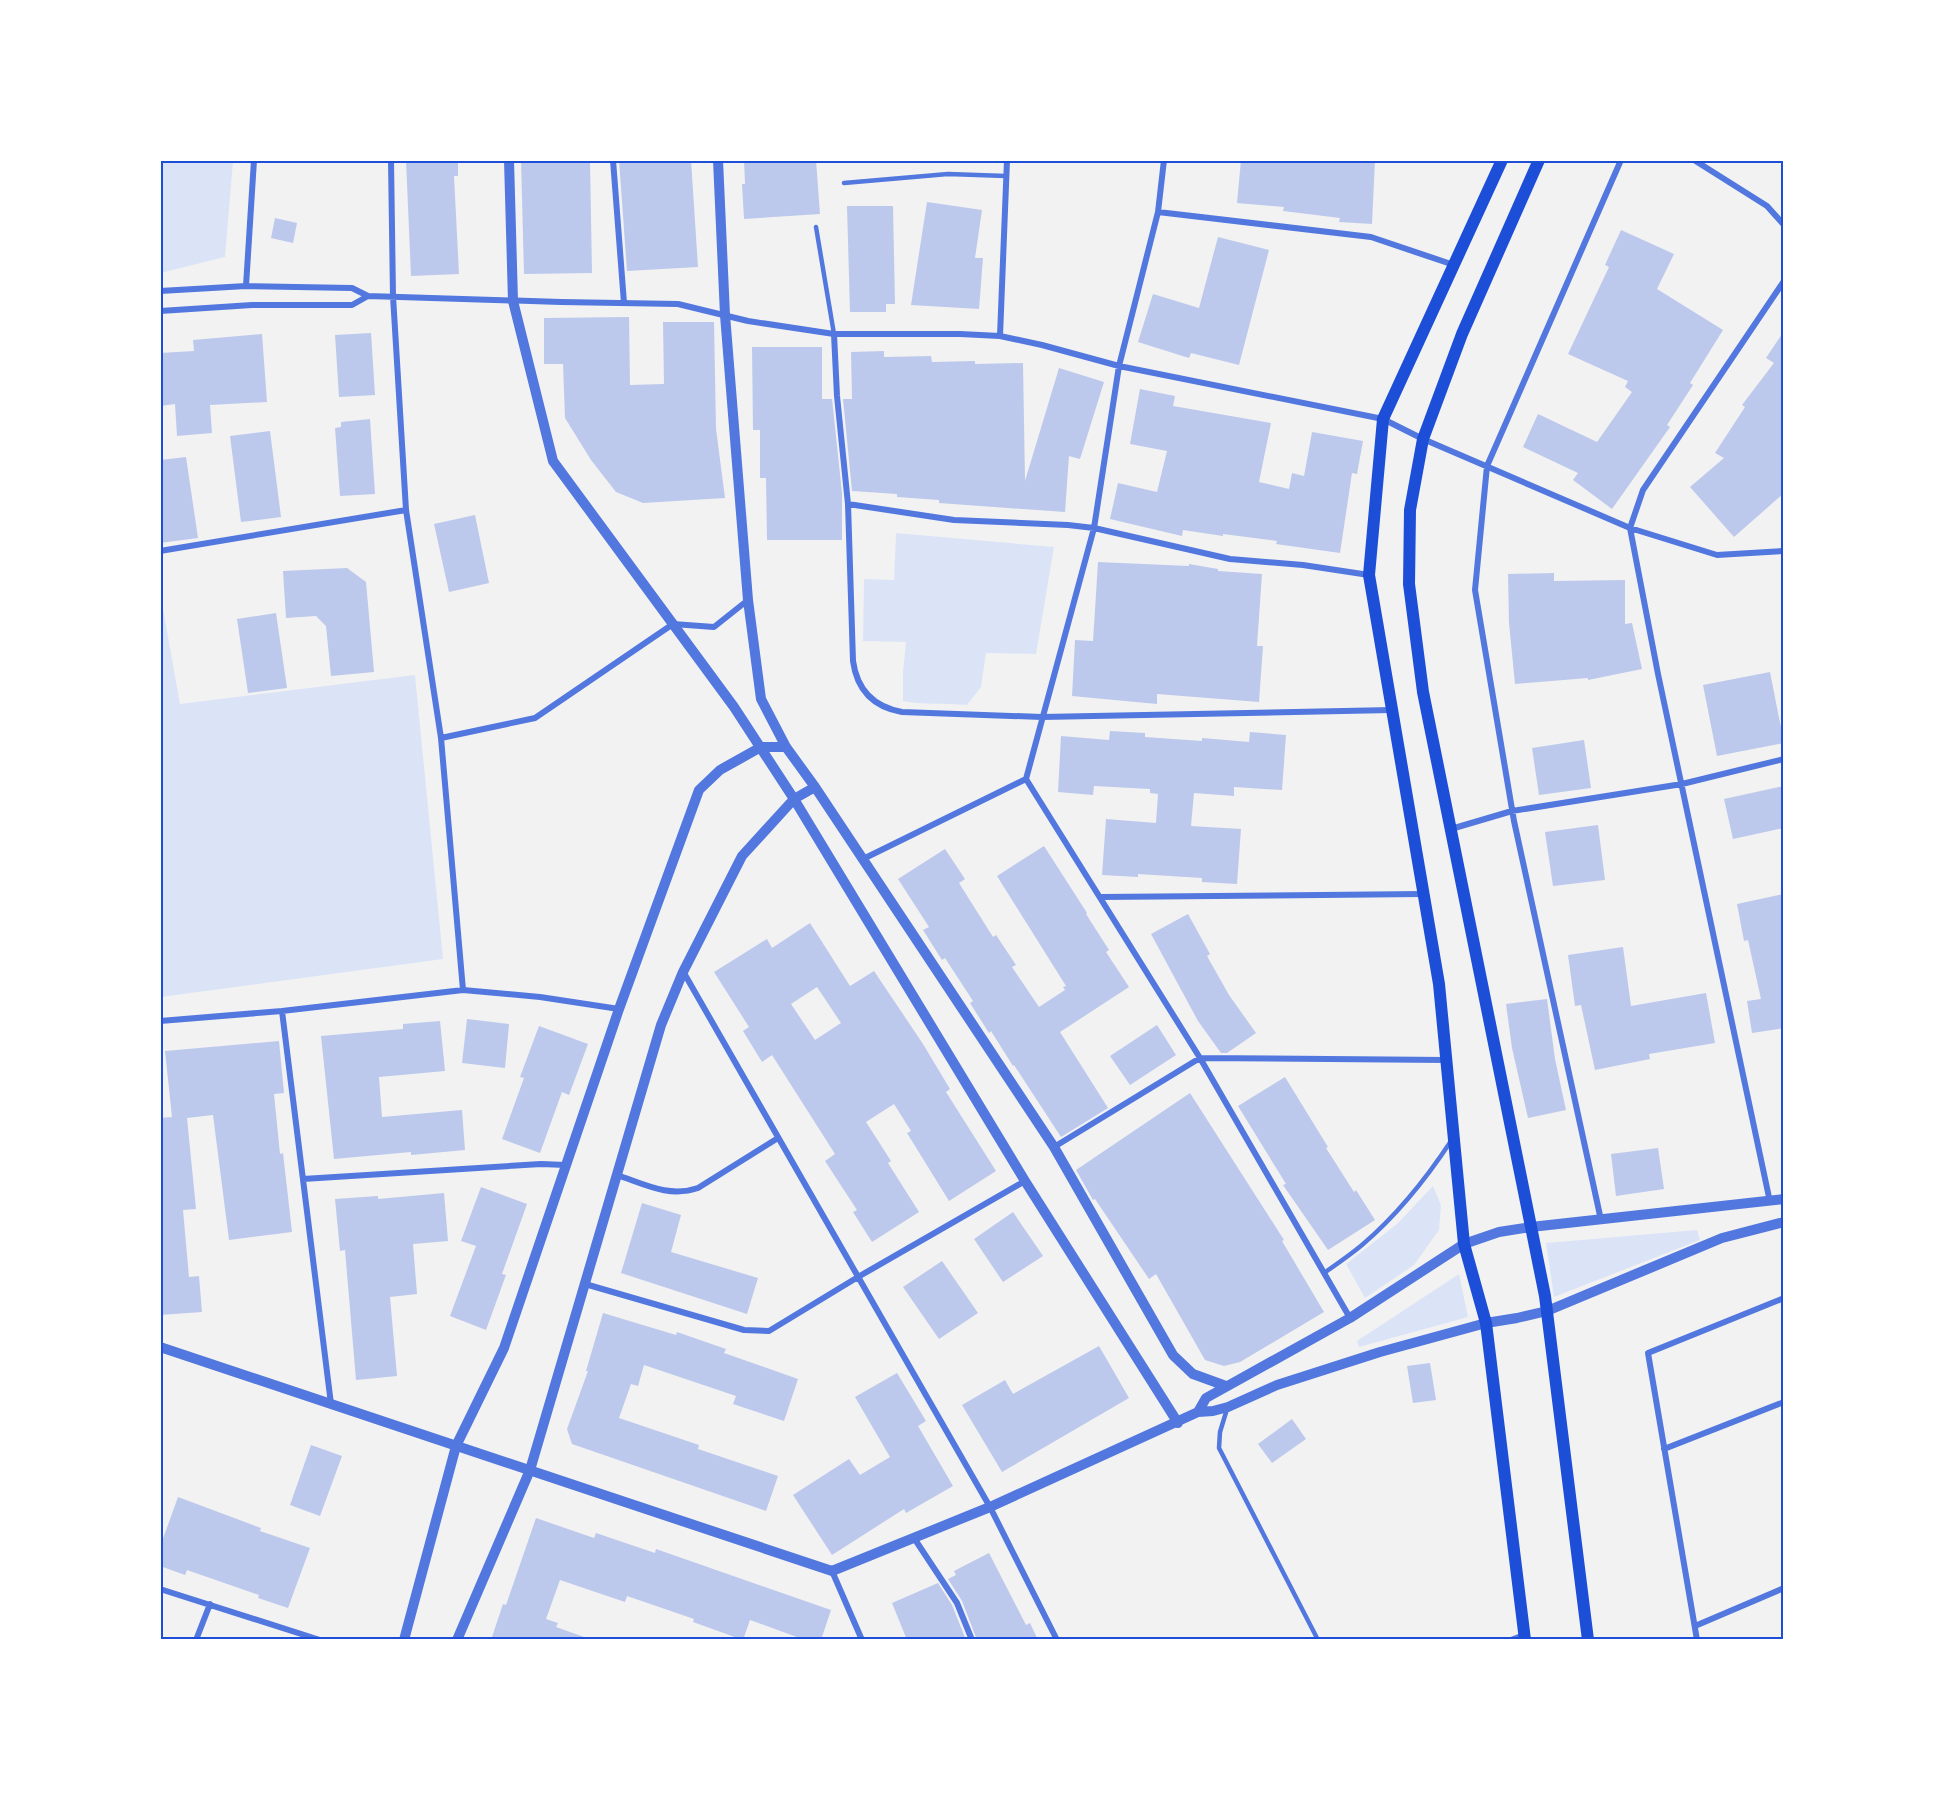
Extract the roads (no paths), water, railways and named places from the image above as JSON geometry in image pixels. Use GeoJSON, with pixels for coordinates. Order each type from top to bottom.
{"type":"FeatureCollection","features":[{"type":"Feature","properties":{"kind":"main road"},"geometry":{"type":"LineString","coordinates":[[1502,160],[1383,418],[1369,575],[1439,984],[1464,1245],[1486,1323],[1525,1637]]}},
{"type":"Feature","properties":{"kind":"main road"},"geometry":{"type":"LineString","coordinates":[[1539,160],[1462,334],[1423,439],[1410,510],[1409,584],[1423,692],[1547,1311],[1588,1640]]}},
{"type":"Feature","properties":{"kind":"street"},"geometry":{"type":"LineString","coordinates":[[246,286],[254,160]]}},
{"type":"Feature","properties":{"kind":"street"},"geometry":{"type":"LineString","coordinates":[[391,160],[393,296],[406,510],[441,738],[463,990]]}},
{"type":"Feature","properties":{"kind":"street"},"geometry":{"type":"LineString","coordinates":[[509,160],[513,301],[553,461],[761,747],[1025,1181],[1178,1423]]}},
{"type":"Feature","properties":{"kind":"street"},"geometry":{"type":"LineString","coordinates":[[613,160],[624,303]]}},
{"type":"Feature","properties":{"kind":"street"},"geometry":{"type":"LineString","coordinates":[[718,160],[725,315],[748,600],[761,699],[786,747],[815,787],[1054,1147],[1173,1355],[1193,1374],[1226,1386]]}},
{"type":"Feature","properties":{"kind":"street"},"geometry":{"type":"LineString","coordinates":[[1000,336],[1007,160]]}},
{"type":"Feature","properties":{"kind":"street"},"geometry":{"type":"LineString","coordinates":[[1164,160],[1158,212],[1119,366],[1094,528],[1026,779],[1200,1058],[1350,1318]]}},
{"type":"Feature","properties":{"kind":"street"},"geometry":{"type":"LineString","coordinates":[[1600,1220],[1512,811],[1475,590],[1487,466],[1621,160]]}},
{"type":"Feature","properties":{"kind":"street"},"geometry":{"type":"LineString","coordinates":[[1694,160],[1767,206],[1784,225]]}},
{"type":"Feature","properties":{"kind":"street"},"geometry":{"type":"LineString","coordinates":[[1158,212],[1371,237],[1454,266]]}},
{"type":"Feature","properties":{"kind":"street"},"geometry":{"type":"LineString","coordinates":[[1770,1202],[1630,528],[1643,490],[1784,281]]}},
{"type":"Feature","properties":{"kind":"street"},"geometry":{"type":"LineString","coordinates":[[160,291],[246,286],[352,288],[368,296],[678,304],[782,328],[834,334],[1000,336],[1119,366],[1383,418],[1423,439],[1630,528],[1717,555],[1784,551]]}},
{"type":"Feature","properties":{"kind":"street"},"geometry":{"type":"LineString","coordinates":[[160,311],[252,305],[352,305],[368,296]]}},
{"type":"Feature","properties":{"kind":"street"},"geometry":{"type":"LineString","coordinates":[[834,334],[837,396],[848,504],[853,661],[858,684],[882,707],[902,712],[1042,717],[1392,710]]}},
{"type":"Feature","properties":{"kind":"street"},"geometry":{"type":"LineString","coordinates":[[848,504],[954,520],[1094,528],[1230,559],[1369,575]]}},
{"type":"Feature","properties":{"kind":"street"},"geometry":{"type":"LineString","coordinates":[[160,551],[406,510]]}},
{"type":"Feature","properties":{"kind":"street"},"geometry":{"type":"LineString","coordinates":[[441,738],[535,718],[673,624],[714,627],[748,600]]}},
{"type":"Feature","properties":{"kind":"street"},"geometry":{"type":"LineString","coordinates":[[404,1640],[456,1446],[504,1348],[620,1009],[699,790],[720,770],[761,747],[786,747]]}},
{"type":"Feature","properties":{"kind":"street"},"geometry":{"type":"LineString","coordinates":[[1451,829],[1512,811],[1682,784],[1784,759]]}},
{"type":"Feature","properties":{"kind":"street"},"geometry":{"type":"LineString","coordinates":[[863,859],[1026,779]]}},
{"type":"Feature","properties":{"kind":"street"},"geometry":{"type":"LineString","coordinates":[[457,1640],[530,1470],[661,1025],[683,972],[742,856],[794,799],[815,787]]}},
{"type":"Feature","properties":{"kind":"street"},"geometry":{"type":"LineString","coordinates":[[1100,897],[1423,894]]}},
{"type":"Feature","properties":{"kind":"street"},"geometry":{"type":"LineString","coordinates":[[683,972],[990,1507],[1057,1640]]}},
{"type":"Feature","properties":{"kind":"street"},"geometry":{"type":"LineString","coordinates":[[160,1022],[282,1011],[463,990],[540,997],[620,1009]]}},
{"type":"Feature","properties":{"kind":"street"},"geometry":{"type":"LineString","coordinates":[[282,1011],[331,1404]]}},
{"type":"Feature","properties":{"kind":"street"},"geometry":{"type":"LineString","coordinates":[[1054,1147],[1200,1058],[1446,1060]]}},
{"type":"Feature","properties":{"kind":"street"},"geometry":{"type":"LineString","coordinates":[[617,1175],[666,1192],[688,1192],[698,1188],[778,1137]]}},
{"type":"Feature","properties":{"kind":"street"},"geometry":{"type":"LineString","coordinates":[[303,1179],[541,1164],[566,1165]]}},
{"type":"Feature","properties":{"kind":"street"},"geometry":{"type":"LineString","coordinates":[[585,1284],[744,1330],[769,1330],[1025,1181]]}},
{"type":"Feature","properties":{"kind":"street"},"geometry":{"type":"LineString","coordinates":[[1198,1412],[1206,1398],[1226,1386],[1350,1318],[1464,1245],[1499,1232],[1784,1199]]}},
{"type":"Feature","properties":{"kind":"street"},"geometry":{"type":"LineString","coordinates":[[160,1347],[832,1571],[990,1507],[1198,1412],[1228,1407],[1277,1385],[1380,1352],[1486,1323],[1547,1311],[1722,1238],[1784,1222]]}},
{"type":"Feature","properties":{"kind":"street"},"geometry":{"type":"LineString","coordinates":[[1697,1640],[1648,1353],[1784,1298]]}},
{"type":"Feature","properties":{"kind":"street"},"geometry":{"type":"LineString","coordinates":[[1664,1449],[1784,1402]]}},
{"type":"Feature","properties":{"kind":"street"},"geometry":{"type":"LineString","coordinates":[[914,1538],[957,1603],[972,1640]]}},
{"type":"Feature","properties":{"kind":"street"},"geometry":{"type":"LineString","coordinates":[[832,1571],[862,1640]]}},
{"type":"Feature","properties":{"kind":"street"},"geometry":{"type":"LineString","coordinates":[[1695,1626],[1784,1588]]}},
{"type":"Feature","properties":{"kind":"street"},"geometry":{"type":"LineString","coordinates":[[160,1589],[321,1640]]}},
{"type":"Feature","properties":{"kind":"street"},"geometry":{"type":"LineString","coordinates":[[196,1640],[210,1605]]}},
{"type":"Feature","properties":{"kind":"street"},"geometry":{"type":"LineString","coordinates":[[1511,1640],[1525,1637]]}},
{"type":"Feature","properties":{"kind":"lane"},"geometry":{"type":"LineString","coordinates":[[844,183],[948,174],[1006,176]]}},
{"type":"Feature","properties":{"kind":"lane"},"geometry":{"type":"LineString","coordinates":[[816,228],[834,334]]}},
{"type":"Feature","properties":{"kind":"lane"},"geometry":{"type":"LineString","coordinates":[[1324,1273],[1360,1247],[1389,1220],[1437,1162],[1454,1137]]}},
{"type":"Feature","properties":{"kind":"lane"},"geometry":{"type":"LineString","coordinates":[[1228,1407],[1220,1432],[1219,1448],[1318,1640]]}}]}
